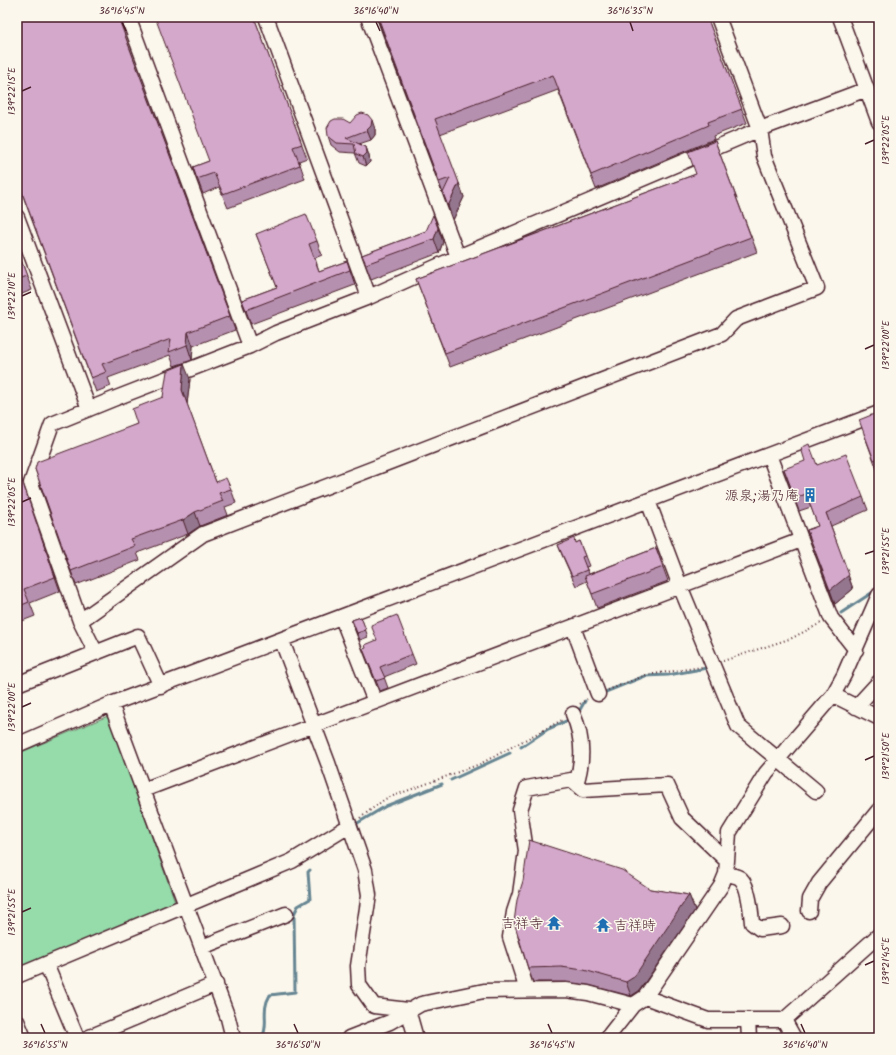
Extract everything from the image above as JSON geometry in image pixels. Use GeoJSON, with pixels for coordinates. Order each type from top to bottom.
{"type":"FeatureCollection","features":[{"type":"Feature","properties":{"kind":"street"},"geometry":{"type":"LineString","coordinates":[[128,17],[250,346]]}},
{"type":"Feature","properties":{"kind":"street"},"geometry":{"type":"LineString","coordinates":[[266,17],[369,297]]}},
{"type":"Feature","properties":{"kind":"street"},"geometry":{"type":"LineString","coordinates":[[368,17],[458,257]]}},
{"type":"Feature","properties":{"kind":"street"},"geometry":{"type":"LineString","coordinates":[[80,621],[203,534],[722,334],[736,319],[816,288],[764,156],[760,129],[718,17]]}},
{"type":"Feature","properties":{"kind":"street"},"geometry":{"type":"LineString","coordinates":[[840,17],[878,115]]}},
{"type":"Feature","properties":{"kind":"street"},"geometry":{"type":"LineString","coordinates":[[96,654],[80,621],[31,483],[52,424],[250,346],[276,333],[369,297],[458,257],[760,129],[867,89]]}},
{"type":"Feature","properties":{"kind":"street"},"geometry":{"type":"LineString","coordinates":[[17,218],[89,409]]}},
{"type":"Feature","properties":{"kind":"street"},"geometry":{"type":"LineString","coordinates":[[17,745],[111,704],[282,641],[879,413]]}},
{"type":"Feature","properties":{"kind":"street"},"geometry":{"type":"LineString","coordinates":[[769,455],[831,618],[856,650]]}},
{"type":"Feature","properties":{"kind":"street"},"geometry":{"type":"LineString","coordinates":[[648,501],[680,586],[738,726],[816,791]]}},
{"type":"Feature","properties":{"kind":"street"},"geometry":{"type":"LineString","coordinates":[[143,790],[801,540]]}},
{"type":"Feature","properties":{"kind":"street"},"geometry":{"type":"LineString","coordinates":[[608,1038],[639,1001],[721,886],[726,867],[729,833],[766,773],[834,695],[856,650],[879,596]]}},
{"type":"Feature","properties":{"kind":"street"},"geometry":{"type":"LineString","coordinates":[[342,618],[375,702]]}},
{"type":"Feature","properties":{"kind":"street"},"geometry":{"type":"LineString","coordinates":[[573,627],[598,694]]}},
{"type":"Feature","properties":{"kind":"street"},"geometry":{"type":"LineString","coordinates":[[17,684],[96,654],[138,636],[161,686]]}},
{"type":"Feature","properties":{"kind":"street"},"geometry":{"type":"LineString","coordinates":[[282,641],[365,870],[369,895],[358,966],[359,985],[374,1006],[408,1010]]}},
{"type":"Feature","properties":{"kind":"street"},"geometry":{"type":"LineString","coordinates":[[856,707],[879,682]]}},
{"type":"Feature","properties":{"kind":"street"},"geometry":{"type":"LineString","coordinates":[[834,695],[879,718]]}},
{"type":"Feature","properties":{"kind":"street"},"geometry":{"type":"LineString","coordinates":[[111,704],[216,984],[228,1018],[233,1038]]}},
{"type":"Feature","properties":{"kind":"street"},"geometry":{"type":"LineString","coordinates":[[573,714],[577,723],[583,752],[580,772],[576,784]]}},
{"type":"Feature","properties":{"kind":"street"},"geometry":{"type":"LineString","coordinates":[[527,990],[510,937],[514,912],[520,894],[526,851],[520,810],[527,788],[571,780],[583,790],[667,785],[682,818],[726,867],[740,877],[745,883],[751,910],[752,923],[760,929],[782,926]]}},
{"type":"Feature","properties":{"kind":"street"},"geometry":{"type":"LineString","coordinates":[[809,911],[810,899],[819,882],[879,810]]}},
{"type":"Feature","properties":{"kind":"street"},"geometry":{"type":"LineString","coordinates":[[17,976],[292,861],[349,826]]}},
{"type":"Feature","properties":{"kind":"street"},"geometry":{"type":"LineString","coordinates":[[202,947],[286,914]]}},
{"type":"Feature","properties":{"kind":"street"},"geometry":{"type":"LineString","coordinates":[[349,1038],[390,1022],[408,1010],[421,1004],[484,991],[566,990],[639,1001],[708,1020],[784,1020],[879,935]]}},
{"type":"Feature","properties":{"kind":"street"},"geometry":{"type":"LineString","coordinates":[[46,964],[77,1038]]}},
{"type":"Feature","properties":{"kind":"street"},"geometry":{"type":"LineString","coordinates":[[87,1038],[216,984]]}},
{"type":"Feature","properties":{"kind":"street"},"geometry":{"type":"LineString","coordinates":[[408,1010],[416,1038]]}},
{"type":"Feature","properties":{"kind":"street"},"geometry":{"type":"LineString","coordinates":[[748,1020],[749,1038]]}},
{"type":"Feature","properties":{"kind":"street"},"geometry":{"type":"LineString","coordinates":[[784,1020],[794,1038]]}},
{"type":"Feature","properties":{"kind":"street"},"geometry":{"type":"LineString","coordinates":[[17,1021],[24,1038]]}},
{"type":"Feature","properties":{"kind":"green space"},"geometry":{"type":"Polygon","coordinates":[[[108,716],[176,904],[17,970],[17,754],[108,716]]]}},
{"type":"Feature","properties":{"kind":"building"},"geometry":{"type":"Polygon","coordinates":[[[17,17],[118,17],[230,316],[188,332],[187,345],[169,352],[171,339],[102,364],[106,372],[91,378],[17,179],[17,17]]]}},
{"type":"Feature","properties":{"kind":"building"},"geometry":{"type":"Polygon","coordinates":[[[155,17],[254,17],[302,144],[293,147],[300,165],[223,194],[214,173],[197,179],[193,167],[209,161],[155,17]]]}},
{"type":"Feature","properties":{"kind":"building"},"geometry":{"type":"Polygon","coordinates":[[[378,17],[707,17],[742,109],[708,122],[709,125],[591,175],[553,75],[435,119],[459,183],[448,206],[443,193],[450,178],[439,182],[378,17]]]}},
{"type":"Feature","properties":{"kind":"building"},"geometry":{"type":"Polygon","coordinates":[[[362,113],[368,115],[372,120],[371,126],[367,130],[346,138],[366,147],[367,153],[363,157],[356,154],[354,144],[337,143],[328,136],[327,128],[331,121],[335,119],[343,119],[350,123],[357,115],[362,113]]]}},
{"type":"Feature","properties":{"kind":"building"},"geometry":{"type":"Polygon","coordinates":[[[715,141],[751,237],[445,353],[416,279],[696,174],[688,152],[715,141]]]}},
{"type":"Feature","properties":{"kind":"building"},"geometry":{"type":"Polygon","coordinates":[[[306,214],[317,241],[309,244],[319,271],[347,261],[350,270],[246,310],[242,300],[277,287],[256,234],[306,214]]]}},
{"type":"Feature","properties":{"kind":"building"},"geometry":{"type":"Polygon","coordinates":[[[433,215],[438,228],[434,239],[366,264],[362,255],[426,231],[433,215]]]}},
{"type":"Feature","properties":{"kind":"building"},"geometry":{"type":"Polygon","coordinates":[[[17,249],[27,276],[17,279],[17,249]]]}},
{"type":"Feature","properties":{"kind":"building"},"geometry":{"type":"Polygon","coordinates":[[[184,364],[182,390],[216,482],[226,478],[231,489],[219,493],[223,501],[195,512],[183,520],[131,539],[135,546],[71,571],[35,469],[37,462],[137,424],[132,409],[163,397],[167,371],[184,364]]]}},
{"type":"Feature","properties":{"kind":"building"},"geometry":{"type":"Polygon","coordinates":[[[879,412],[879,458],[874,460],[859,420],[879,412]]]}},
{"type":"Feature","properties":{"kind":"building"},"geometry":{"type":"Polygon","coordinates":[[[809,444],[817,465],[846,454],[863,497],[826,513],[849,575],[830,590],[807,530],[818,526],[806,494],[795,498],[784,469],[805,461],[801,448],[809,444]]]}},
{"type":"Feature","properties":{"kind":"building"},"geometry":{"type":"Polygon","coordinates":[[[17,469],[55,577],[24,589],[29,602],[17,607],[17,469]]]}},
{"type":"Feature","properties":{"kind":"building"},"geometry":{"type":"Polygon","coordinates":[[[574,538],[575,543],[579,541],[585,556],[582,557],[587,570],[572,576],[558,545],[574,538]]]}},
{"type":"Feature","properties":{"kind":"building"},"geometry":{"type":"Polygon","coordinates":[[[656,548],[663,567],[592,594],[585,576],[656,548]]]}},
{"type":"Feature","properties":{"kind":"building"},"geometry":{"type":"Polygon","coordinates":[[[397,615],[412,654],[380,667],[385,678],[376,681],[363,649],[366,648],[365,645],[377,640],[371,625],[397,615]]]}},
{"type":"Feature","properties":{"kind":"building"},"geometry":{"type":"Polygon","coordinates":[[[361,617],[366,630],[357,633],[352,620],[361,617]]]}},
{"type":"Feature","properties":{"kind":"building","name":"吉祥時"},"geometry":{"type":"Polygon","coordinates":[[[529,840],[622,870],[650,889],[689,895],[634,977],[626,982],[584,970],[561,967],[528,968],[514,922],[517,900],[523,881],[529,840]]]}},
{"type":"Feature","properties":{"kind":"waterway"},"geometry":{"type":"LineString","coordinates":[[841,613],[876,590]]}},
{"type":"Feature","properties":{"kind":"waterway"},"geometry":{"type":"LineString","coordinates":[[603,693],[645,676],[668,675],[707,668]]}},
{"type":"Feature","properties":{"kind":"waterway"},"geometry":{"type":"LineString","coordinates":[[578,713],[585,701]]}},
{"type":"Feature","properties":{"kind":"waterway"},"geometry":{"type":"LineString","coordinates":[[521,747],[548,729],[571,719]]}},
{"type":"Feature","properties":{"kind":"waterway"},"geometry":{"type":"LineString","coordinates":[[451,780],[510,753]]}},
{"type":"Feature","properties":{"kind":"waterway"},"geometry":{"type":"LineString","coordinates":[[356,824],[386,806],[442,784]]}},
{"type":"Feature","properties":{"kind":"waterway"},"geometry":{"type":"LineString","coordinates":[[262,1038],[265,1027],[267,1001],[270,995],[295,992],[294,914],[298,906],[310,899],[308,872],[310,870]]}},
{"type":"Feature","properties":{"kind":"place","name":"源泉;湯乃庵"},"geometry":{"type":"Point","coordinates":[810,495]}},
{"type":"Feature","properties":{"kind":"place","name":"吉祥寺"},"geometry":{"type":"Point","coordinates":[554,923]}},
{"type":"Feature","properties":{"kind":"place","name":"吉祥時"},"geometry":{"type":"Point","coordinates":[603,925]}}]}
